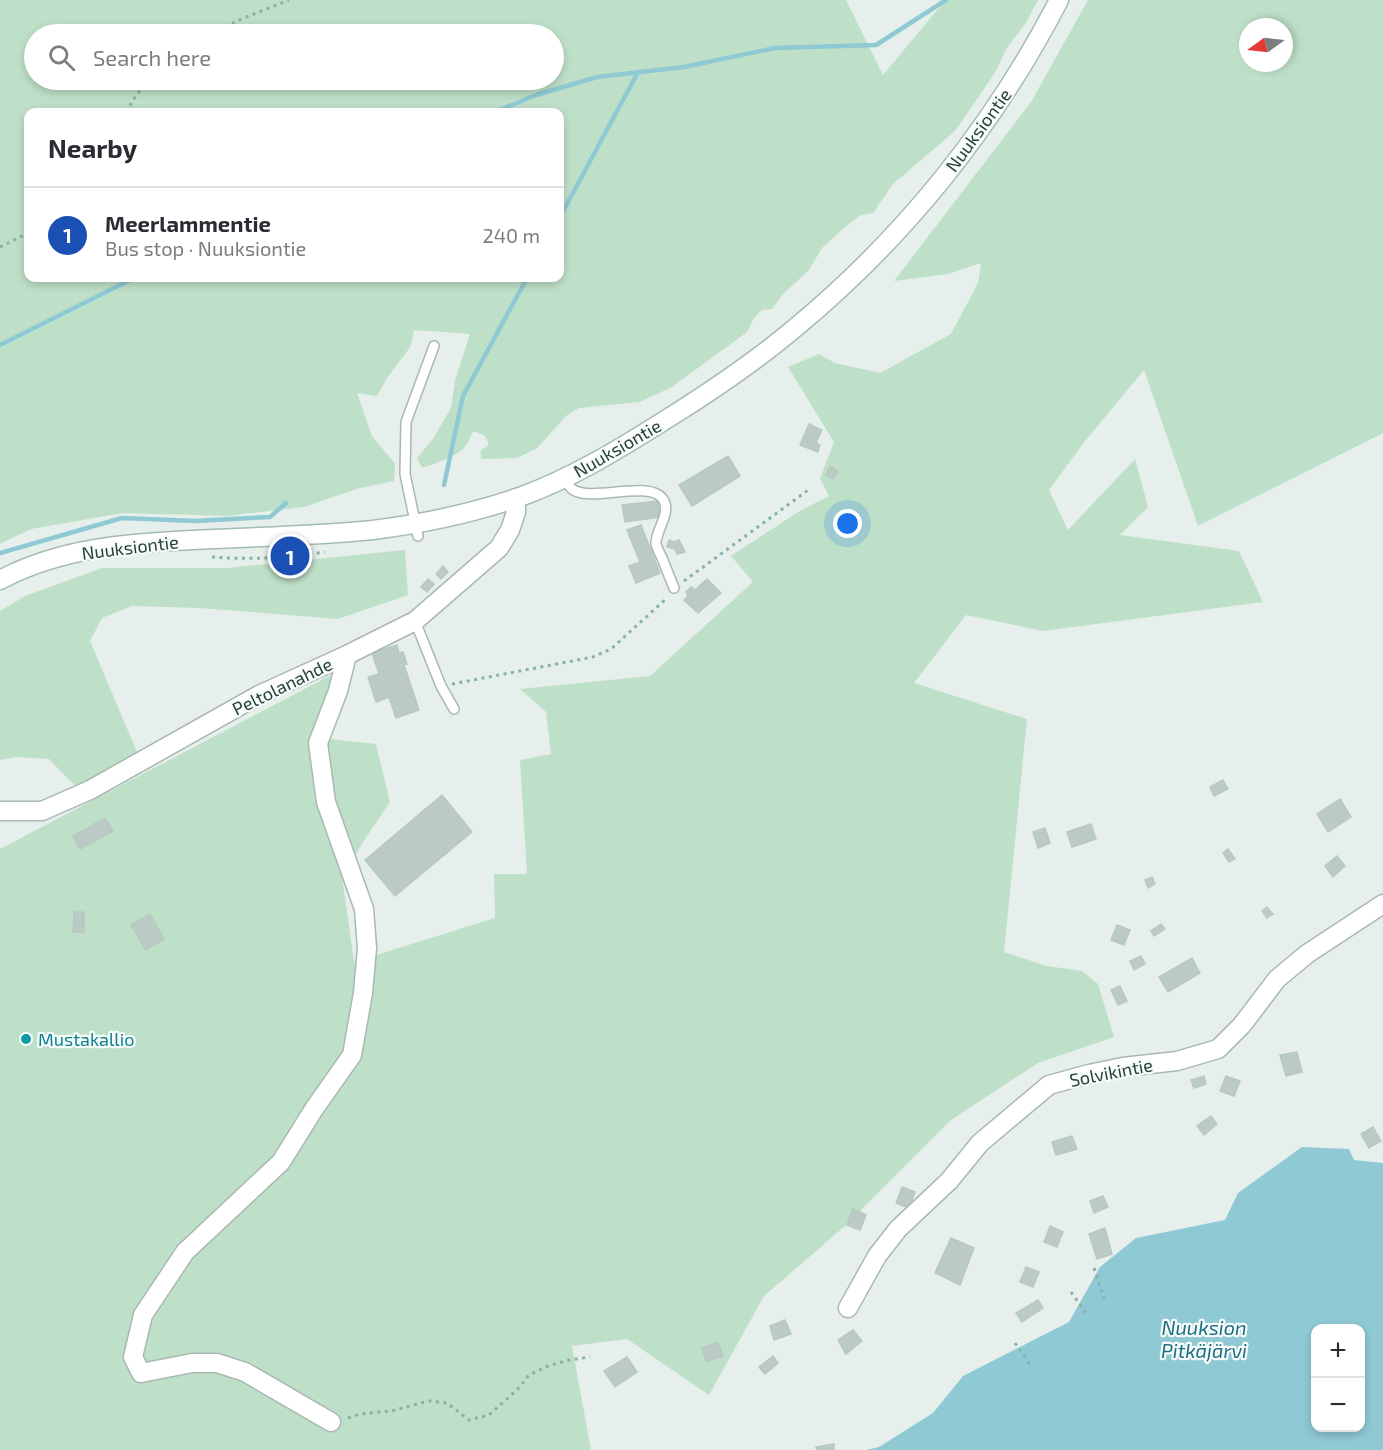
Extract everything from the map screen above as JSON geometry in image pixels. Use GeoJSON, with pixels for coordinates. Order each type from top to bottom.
{"type":"FeatureCollection","features":[{"type":"Feature","properties":{"kind":"street","name":"Nuuksiontie"},"geometry":{"type":"LineString","coordinates":[[0,580],[42,563],[96,548],[137,543],[371,530],[416,530],[516,498],[564,478],[612,452],[654,427],[754,360],[804,321],[873,257],[929,196],[973,140],[1017,74],[1059,0]]}},
{"type":"Feature","properties":{"kind":"street","name":"Peltolanahde"},"geometry":{"type":"LineString","coordinates":[[0,811],[42,811],[90,789],[260,695],[415,621],[499,548],[510,530],[516,512],[516,498]]}},
{"type":"Feature","properties":{"kind":"street"},"geometry":{"type":"LineString","coordinates":[[331,1422],[245,1372],[217,1364],[192,1363],[141,1373],[133,1357],[143,1315],[185,1252],[281,1162],[314,1109],[352,1055],[363,993],[367,948],[364,909],[326,802],[318,743],[338,691],[347,655]]}},
{"type":"Feature","properties":{"kind":"street","name":"Solvikintie"},"geometry":{"type":"LineString","coordinates":[[848,1308],[877,1256],[898,1229],[949,1181],[980,1143],[1049,1085],[1123,1067],[1177,1061],[1218,1048],[1242,1025],[1277,979],[1307,954],[1383,904]]}},
{"type":"Feature","properties":{"kind":"lane"},"geometry":{"type":"LineString","coordinates":[[416,530],[405,474],[406,422],[434,346]]}},
{"type":"Feature","properties":{"kind":"lane"},"geometry":{"type":"LineString","coordinates":[[564,478],[571,489],[579,493],[594,494],[630,490],[653,493],[663,499],[666,511],[656,544],[674,588]]}},
{"type":"Feature","properties":{"kind":"lane"},"geometry":{"type":"LineString","coordinates":[[415,621],[441,686],[454,709]]}},
{"type":"Feature","properties":{"kind":"path"},"geometry":{"type":"LineString","coordinates":[[231,24],[289,0]]}},
{"type":"Feature","properties":{"kind":"path"},"geometry":{"type":"LineString","coordinates":[[128,108],[141,90]]}},
{"type":"Feature","properties":{"kind":"path"},"geometry":{"type":"LineString","coordinates":[[0,247],[24,235]]}},
{"type":"Feature","properties":{"kind":"path"},"geometry":{"type":"LineString","coordinates":[[441,686],[593,657],[612,649],[666,600],[674,588],[812,488]]}},
{"type":"Feature","properties":{"kind":"path"},"geometry":{"type":"LineString","coordinates":[[206,557],[290,556],[329,551]]}},
{"type":"Feature","properties":{"kind":"path"},"geometry":{"type":"LineString","coordinates":[[1094,1268],[1105,1302]]}},
{"type":"Feature","properties":{"kind":"path"},"geometry":{"type":"LineString","coordinates":[[1071,1292],[1088,1316]]}},
{"type":"Feature","properties":{"kind":"path"},"geometry":{"type":"LineString","coordinates":[[1015,1343],[1030,1365]]}},
{"type":"Feature","properties":{"kind":"path"},"geometry":{"type":"LineString","coordinates":[[331,1422],[360,1414],[391,1411],[429,1401],[447,1403],[469,1420],[489,1415],[518,1389],[529,1375],[548,1366],[590,1357]]}},
{"type":"Feature","properties":{"kind":"green space"},"geometry":{"type":"Polygon","coordinates":[[[0,0],[846,0],[883,75],[938,9],[949,0],[1038,0],[1026,23],[1006,49],[996,71],[956,130],[893,184],[873,213],[861,215],[822,248],[809,270],[782,295],[772,309],[762,310],[754,318],[747,332],[672,387],[640,402],[579,408],[566,416],[537,448],[517,458],[482,459],[480,451],[489,445],[485,436],[473,431],[466,445],[459,452],[422,468],[417,458],[433,439],[451,408],[455,380],[470,334],[414,330],[411,346],[387,378],[377,396],[357,393],[372,436],[395,464],[394,481],[360,488],[304,507],[227,516],[123,513],[31,529],[0,544],[0,0]]]}},
{"type":"Feature","properties":{"kind":"green space"},"geometry":{"type":"Polygon","coordinates":[[[1088,0],[1383,0],[1383,433],[1198,526],[1144,370],[1085,441],[1049,490],[1068,530],[1135,459],[1148,507],[1120,535],[1239,551],[1263,602],[1043,631],[966,615],[914,683],[1027,719],[1004,952],[1047,966],[1082,971],[1098,984],[1114,1037],[1038,1063],[951,1120],[845,1226],[764,1296],[709,1395],[627,1339],[572,1346],[591,1450],[0,1450],[0,849],[352,664],[328,739],[376,744],[390,802],[342,877],[354,962],[495,918],[494,874],[527,874],[520,760],[551,754],[546,712],[520,689],[650,676],[753,582],[731,556],[798,512],[829,496],[820,479],[834,442],[788,367],[819,354],[835,363],[880,373],[951,334],[978,283],[981,263],[948,274],[894,281],[1031,102],[1088,0]]]}},
{"type":"Feature","properties":{"kind":"green space"},"geometry":{"type":"Polygon","coordinates":[[[405,550],[408,595],[338,619],[200,608],[132,606],[102,618],[90,641],[137,752],[78,789],[49,759],[16,757],[0,760],[0,611],[25,596],[102,568],[227,568],[405,550]]]}},
{"type":"Feature","properties":{"kind":"water","name":"Nuuksion Pitkäjärvi"},"geometry":{"type":"Polygon","coordinates":[[[1302,1147],[1349,1149],[1354,1160],[1383,1163],[1383,1450],[866,1450],[879,1447],[933,1413],[963,1376],[1069,1322],[1100,1267],[1136,1238],[1225,1220],[1238,1193],[1302,1147]]]}},
{"type":"Feature","properties":{"kind":"building"},"geometry":{"type":"Polygon","coordinates":[[[809,424],[822,430],[816,443],[820,445],[818,452],[800,445],[809,424]]]}},
{"type":"Feature","properties":{"kind":"building"},"geometry":{"type":"Polygon","coordinates":[[[728,456],[740,476],[692,506],[679,485],[728,456]]]}},
{"type":"Feature","properties":{"kind":"building"},"geometry":{"type":"Polygon","coordinates":[[[830,466],[838,471],[833,479],[826,475],[830,466]]]}},
{"type":"Feature","properties":{"kind":"building"},"geometry":{"type":"Polygon","coordinates":[[[658,501],[660,517],[625,522],[622,505],[658,501]]]}},
{"type":"Feature","properties":{"kind":"building"},"geometry":{"type":"Polygon","coordinates":[[[641,525],[660,573],[636,583],[629,566],[640,562],[627,530],[641,525]]]}},
{"type":"Feature","properties":{"kind":"building"},"geometry":{"type":"Polygon","coordinates":[[[669,540],[674,542],[679,540],[685,552],[677,554],[675,549],[667,547],[669,540]]]}},
{"type":"Feature","properties":{"kind":"building"},"geometry":{"type":"Polygon","coordinates":[[[443,566],[448,572],[441,579],[436,574],[443,566]]]}},
{"type":"Feature","properties":{"kind":"building"},"geometry":{"type":"Polygon","coordinates":[[[428,579],[434,584],[427,592],[421,587],[428,579]]]}},
{"type":"Feature","properties":{"kind":"building"},"geometry":{"type":"Polygon","coordinates":[[[707,579],[721,593],[698,613],[684,600],[688,596],[686,592],[691,587],[695,590],[707,579]]]}},
{"type":"Feature","properties":{"kind":"building"},"geometry":{"type":"Polygon","coordinates":[[[397,645],[399,653],[403,652],[407,664],[404,665],[419,710],[396,718],[389,697],[376,702],[368,677],[379,674],[372,653],[397,645]]]}},
{"type":"Feature","properties":{"kind":"building"},"geometry":{"type":"Polygon","coordinates":[[[1223,780],[1228,789],[1214,796],[1210,787],[1223,780]]]}},
{"type":"Feature","properties":{"kind":"building"},"geometry":{"type":"Polygon","coordinates":[[[442,795],[472,832],[395,896],[365,860],[442,795]]]}},
{"type":"Feature","properties":{"kind":"building"},"geometry":{"type":"Polygon","coordinates":[[[1340,799],[1351,817],[1328,832],[1317,814],[1340,799]]]}},
{"type":"Feature","properties":{"kind":"building"},"geometry":{"type":"Polygon","coordinates":[[[105,818],[113,831],[80,849],[73,836],[105,818]]]}},
{"type":"Feature","properties":{"kind":"building"},"geometry":{"type":"Polygon","coordinates":[[[1091,824],[1096,839],[1072,847],[1067,832],[1091,824]]]}},
{"type":"Feature","properties":{"kind":"building"},"geometry":{"type":"Polygon","coordinates":[[[1045,828],[1050,843],[1038,848],[1033,832],[1045,828]]]}},
{"type":"Feature","properties":{"kind":"building"},"geometry":{"type":"Polygon","coordinates":[[[1228,849],[1235,859],[1229,862],[1223,853],[1228,849]]]}},
{"type":"Feature","properties":{"kind":"building"},"geometry":{"type":"Polygon","coordinates":[[[1337,856],[1345,866],[1333,877],[1325,866],[1337,856]]]}},
{"type":"Feature","properties":{"kind":"building"},"geometry":{"type":"Polygon","coordinates":[[[1152,877],[1155,884],[1148,888],[1145,880],[1152,877]]]}},
{"type":"Feature","properties":{"kind":"building"},"geometry":{"type":"Polygon","coordinates":[[[1267,907],[1273,914],[1267,918],[1262,911],[1267,907]]]}},
{"type":"Feature","properties":{"kind":"building"},"geometry":{"type":"Polygon","coordinates":[[[74,912],[84,912],[84,932],[73,932],[74,912]]]}},
{"type":"Feature","properties":{"kind":"building"},"geometry":{"type":"Polygon","coordinates":[[[150,914],[164,939],[146,950],[131,925],[150,914]]]}},
{"type":"Feature","properties":{"kind":"building"},"geometry":{"type":"Polygon","coordinates":[[[1161,924],[1165,929],[1154,936],[1151,931],[1161,924]]]}},
{"type":"Feature","properties":{"kind":"building"},"geometry":{"type":"Polygon","coordinates":[[[1117,925],[1130,930],[1124,945],[1111,940],[1117,925]]]}},
{"type":"Feature","properties":{"kind":"building"},"geometry":{"type":"Polygon","coordinates":[[[1141,956],[1145,964],[1134,970],[1130,961],[1141,956]]]}},
{"type":"Feature","properties":{"kind":"building"},"geometry":{"type":"Polygon","coordinates":[[[1192,958],[1200,973],[1168,992],[1159,977],[1192,958]]]}},
{"type":"Feature","properties":{"kind":"building"},"geometry":{"type":"Polygon","coordinates":[[[1120,986],[1127,1001],[1118,1005],[1111,990],[1120,986]]]}},
{"type":"Feature","properties":{"kind":"building"},"geometry":{"type":"Polygon","coordinates":[[[1297,1052],[1302,1072],[1286,1076],[1280,1055],[1297,1052]]]}},
{"type":"Feature","properties":{"kind":"building"},"geometry":{"type":"Polygon","coordinates":[[[1204,1076],[1206,1084],[1194,1088],[1191,1080],[1204,1076]]]}},
{"type":"Feature","properties":{"kind":"building"},"geometry":{"type":"Polygon","coordinates":[[[1226,1076],[1240,1081],[1234,1096],[1220,1091],[1226,1076]]]}},
{"type":"Feature","properties":{"kind":"building"},"geometry":{"type":"Polygon","coordinates":[[[1211,1116],[1217,1124],[1204,1135],[1197,1126],[1211,1116]]]}},
{"type":"Feature","properties":{"kind":"building"},"geometry":{"type":"Polygon","coordinates":[[[1373,1127],[1381,1141],[1369,1148],[1361,1134],[1373,1127]]]}},
{"type":"Feature","properties":{"kind":"building"},"geometry":{"type":"Polygon","coordinates":[[[1072,1136],[1077,1149],[1056,1155],[1052,1142],[1072,1136]]]}},
{"type":"Feature","properties":{"kind":"building"},"geometry":{"type":"Polygon","coordinates":[[[902,1187],[915,1192],[909,1208],[896,1203],[902,1187]]]}},
{"type":"Feature","properties":{"kind":"building"},"geometry":{"type":"Polygon","coordinates":[[[1103,1196],[1108,1207],[1094,1213],[1090,1201],[1103,1196]]]}},
{"type":"Feature","properties":{"kind":"building"},"geometry":{"type":"Polygon","coordinates":[[[853,1209],[866,1215],[860,1230],[847,1225],[853,1209]]]}},
{"type":"Feature","properties":{"kind":"building"},"geometry":{"type":"Polygon","coordinates":[[[1050,1226],[1063,1232],[1057,1247],[1044,1242],[1050,1226]]]}},
{"type":"Feature","properties":{"kind":"building"},"geometry":{"type":"Polygon","coordinates":[[[1105,1228],[1112,1254],[1097,1259],[1089,1234],[1105,1228]]]}},
{"type":"Feature","properties":{"kind":"building"},"geometry":{"type":"Polygon","coordinates":[[[951,1238],[974,1248],[960,1285],[935,1273],[951,1238]]]}},
{"type":"Feature","properties":{"kind":"building"},"geometry":{"type":"Polygon","coordinates":[[[1026,1267],[1039,1272],[1033,1287],[1020,1282],[1026,1267]]]}},
{"type":"Feature","properties":{"kind":"building"},"geometry":{"type":"Polygon","coordinates":[[[1038,1300],[1043,1308],[1022,1322],[1016,1313],[1038,1300]]]}},
{"type":"Feature","properties":{"kind":"building"},"geometry":{"type":"Polygon","coordinates":[[[785,1320],[791,1334],[774,1340],[770,1326],[785,1320]]]}},
{"type":"Feature","properties":{"kind":"building"},"geometry":{"type":"Polygon","coordinates":[[[853,1330],[862,1341],[846,1354],[838,1340],[853,1330]]]}},
{"type":"Feature","properties":{"kind":"building"},"geometry":{"type":"Polygon","coordinates":[[[718,1342],[723,1356],[706,1362],[702,1348],[718,1342]]]}},
{"type":"Feature","properties":{"kind":"building"},"geometry":{"type":"Polygon","coordinates":[[[773,1356],[778,1363],[765,1374],[759,1367],[773,1356]]]}},
{"type":"Feature","properties":{"kind":"building"},"geometry":{"type":"Polygon","coordinates":[[[627,1357],[637,1372],[615,1387],[604,1371],[627,1357]]]}},
{"type":"Feature","properties":{"kind":"building"},"geometry":{"type":"Polygon","coordinates":[[[834,1444],[834,1450],[817,1450],[816,1447],[834,1444]]]}},
{"type":"Feature","properties":{"kind":"waterway"},"geometry":{"type":"LineString","coordinates":[[564,87],[597,77],[684,67],[775,48],[876,45],[946,0]]}},
{"type":"Feature","properties":{"kind":"waterway"},"geometry":{"type":"LineString","coordinates":[[564,210],[638,72]]}},
{"type":"Feature","properties":{"kind":"waterway"},"geometry":{"type":"LineString","coordinates":[[505,108],[553,90]]}},
{"type":"Feature","properties":{"kind":"waterway"},"geometry":{"type":"LineString","coordinates":[[0,345],[126,282]]}},
{"type":"Feature","properties":{"kind":"waterway"},"geometry":{"type":"LineString","coordinates":[[444,485],[463,396],[525,282]]}},
{"type":"Feature","properties":{"kind":"waterway"},"geometry":{"type":"LineString","coordinates":[[0,553],[122,518],[195,521],[270,517],[286,503]]}},
{"type":"Feature","properties":{"kind":"place","name":"Meerlammentie"},"geometry":{"type":"Point","coordinates":[290,556]}},
{"type":"Feature","properties":{"kind":"place","name":"Mustakallio"},"geometry":{"type":"Point","coordinates":[26,1039]}}]}
